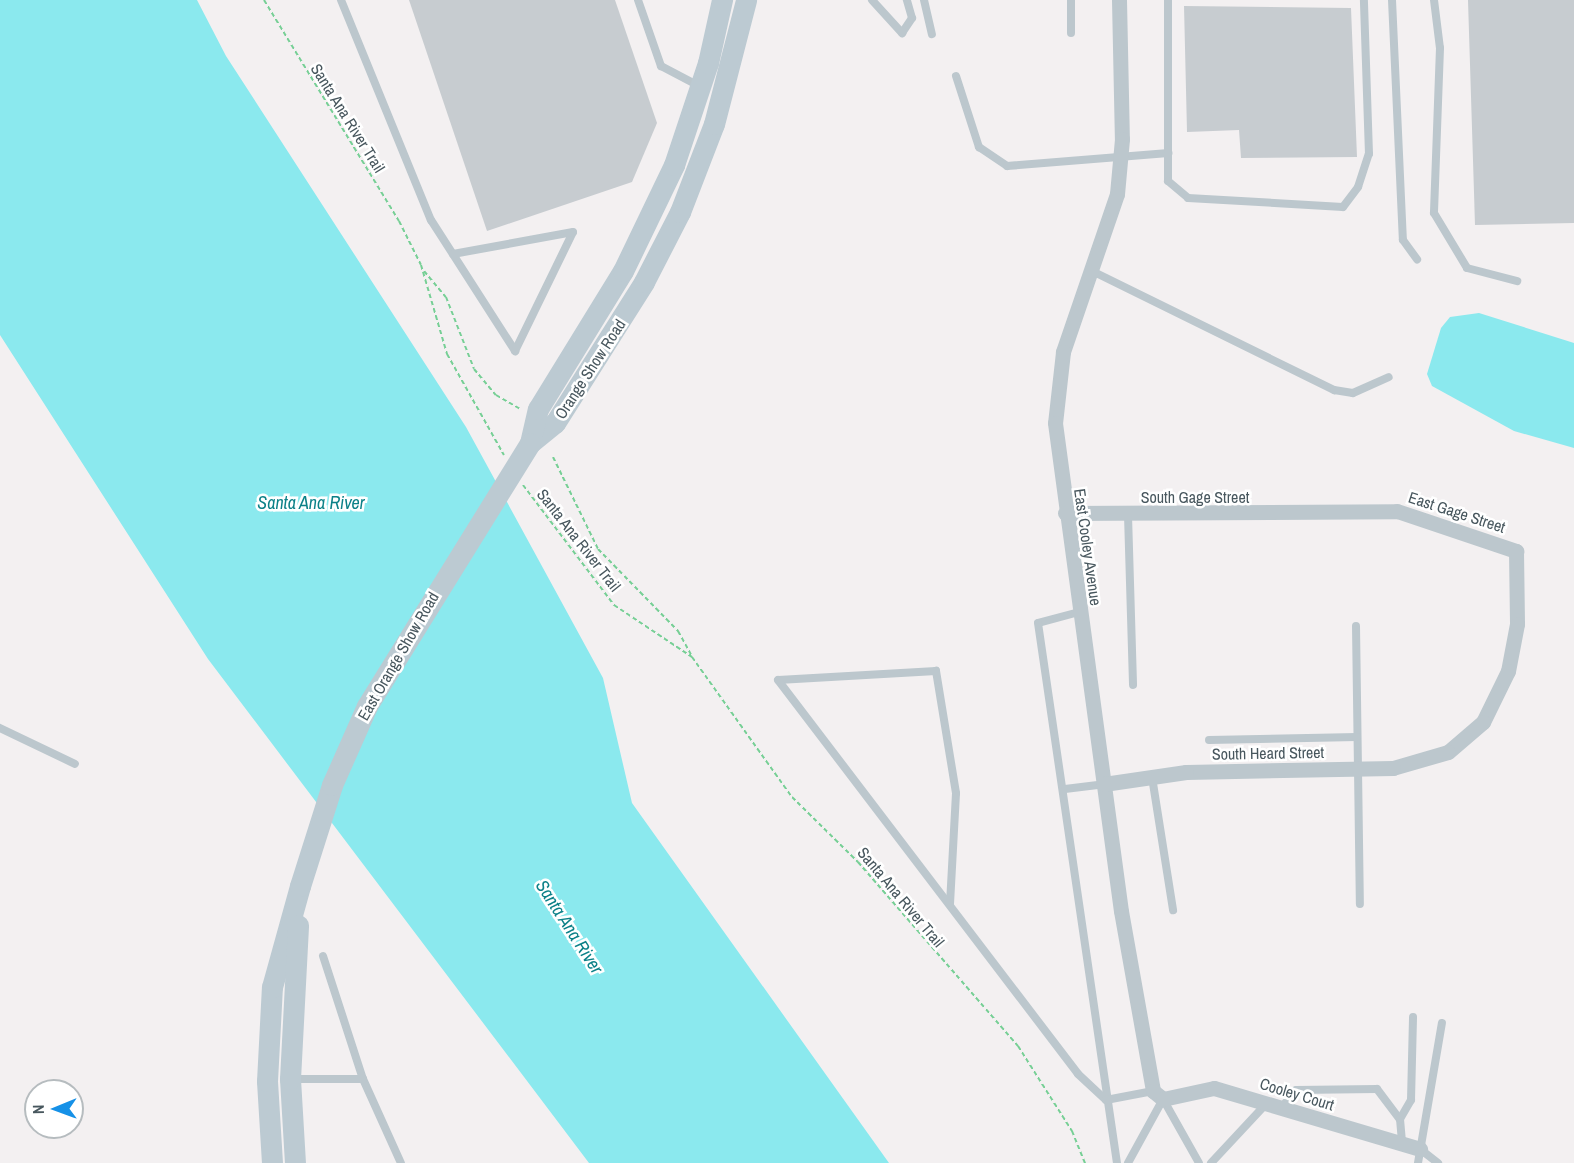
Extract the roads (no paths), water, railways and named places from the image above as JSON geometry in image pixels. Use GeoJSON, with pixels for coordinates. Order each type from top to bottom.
{"type":"FeatureCollection","features":[{"type":"Feature","properties":{"kind":"main road","name":"Orange Show Road"},"geometry":{"type":"LineString","coordinates":[[530,443],[538,409],[636,247],[674,165],[701,87],[722,0]]}},
{"type":"Feature","properties":{"kind":"main road","name":"Orange Show Road"},"geometry":{"type":"LineString","coordinates":[[530,443],[555,423],[657,257],[714,124],[746,0]]}},
{"type":"Feature","properties":{"kind":"main road"},"geometry":{"type":"LineString","coordinates":[[636,247],[657,257]]}},
{"type":"Feature","properties":{"kind":"main road","name":"East Orange Show Road"},"geometry":{"type":"LineString","coordinates":[[272,1163],[267,1081],[272,987],[300,886],[332,785],[368,706],[530,443]]}},
{"type":"Feature","properties":{"kind":"main road","name":"East Orange Show Road"},"geometry":{"type":"LineString","coordinates":[[295,1163],[290,1079],[300,886]]}},
{"type":"Feature","properties":{"kind":"street","name":"East Cooley Avenue"},"geometry":{"type":"LineString","coordinates":[[1119,0],[1121,155],[1109,228],[1072,321],[1058,383],[1057,456],[1104,784],[1158,1095]]}},
{"type":"Feature","properties":{"kind":"street","name":"South Gage Street"},"geometry":{"type":"LineString","coordinates":[[1065,513],[1128,515],[1325,513]]}},
{"type":"Feature","properties":{"kind":"street","name":"East Gage Street"},"geometry":{"type":"LineString","coordinates":[[1325,513],[1412,513],[1516,551],[1514,649],[1502,688],[1472,734],[1433,760]]}},
{"type":"Feature","properties":{"kind":"street","name":"South Heard Street"},"geometry":{"type":"LineString","coordinates":[[1104,784],[1152,777],[1358,769],[1433,760]]}},
{"type":"Feature","properties":{"kind":"street","name":"Cooley Court"},"geometry":{"type":"LineString","coordinates":[[1158,1095],[1214,1088],[1402,1144],[1419,1156]]}},
{"type":"Feature","properties":{"kind":"lane"},"geometry":{"type":"LineString","coordinates":[[341,0],[431,220],[515,351],[573,232],[453,254]]}},
{"type":"Feature","properties":{"kind":"lane"},"geometry":{"type":"LineString","coordinates":[[638,0],[661,66],[701,87]]}},
{"type":"Feature","properties":{"kind":"lane"},"geometry":{"type":"LineString","coordinates":[[872,0],[902,33],[912,18],[907,0]]}},
{"type":"Feature","properties":{"kind":"lane"},"geometry":{"type":"LineString","coordinates":[[924,0],[932,34]]}},
{"type":"Feature","properties":{"kind":"lane"},"geometry":{"type":"LineString","coordinates":[[1071,0],[1071,33]]}},
{"type":"Feature","properties":{"kind":"lane"},"geometry":{"type":"LineString","coordinates":[[1168,0],[1168,181],[1188,198],[1343,207],[1358,187],[1369,154],[1364,0]]}},
{"type":"Feature","properties":{"kind":"lane"},"geometry":{"type":"LineString","coordinates":[[1392,0],[1403,240],[1417,259]]}},
{"type":"Feature","properties":{"kind":"lane"},"geometry":{"type":"LineString","coordinates":[[1434,0],[1440,48],[1434,213],[1467,268],[1517,281]]}},
{"type":"Feature","properties":{"kind":"lane"},"geometry":{"type":"LineString","coordinates":[[956,76],[979,147],[1007,166],[1168,153]]}},
{"type":"Feature","properties":{"kind":"lane"},"geometry":{"type":"LineString","coordinates":[[1092,271],[1334,390],[1353,393],[1389,377]]}},
{"type":"Feature","properties":{"kind":"lane"},"geometry":{"type":"LineString","coordinates":[[1128,515],[1133,685]]}},
{"type":"Feature","properties":{"kind":"lane"},"geometry":{"type":"LineString","coordinates":[[1079,612],[1038,623],[1065,789],[1106,1100],[1118,1163]]}},
{"type":"Feature","properties":{"kind":"lane"},"geometry":{"type":"LineString","coordinates":[[1356,626],[1360,904]]}},
{"type":"Feature","properties":{"kind":"lane"},"geometry":{"type":"LineString","coordinates":[[950,904],[957,793],[936,672],[778,680],[1078,1074],[1106,1100],[1158,1095]]}},
{"type":"Feature","properties":{"kind":"lane"},"geometry":{"type":"LineString","coordinates":[[0,728],[75,764]]}},
{"type":"Feature","properties":{"kind":"lane"},"geometry":{"type":"LineString","coordinates":[[1209,740],[1357,737]]}},
{"type":"Feature","properties":{"kind":"lane"},"geometry":{"type":"LineString","coordinates":[[1152,777],[1173,910]]}},
{"type":"Feature","properties":{"kind":"lane"},"geometry":{"type":"LineString","coordinates":[[1065,789],[1104,784]]}},
{"type":"Feature","properties":{"kind":"lane"},"geometry":{"type":"LineString","coordinates":[[323,956],[363,1079],[401,1163]]}},
{"type":"Feature","properties":{"kind":"lane"},"geometry":{"type":"LineString","coordinates":[[1400,1119],[1411,1100],[1413,1017]]}},
{"type":"Feature","properties":{"kind":"lane"},"geometry":{"type":"LineString","coordinates":[[1438,1163],[1419,1156],[1442,1023]]}},
{"type":"Feature","properties":{"kind":"lane"},"geometry":{"type":"LineString","coordinates":[[290,1079],[363,1079]]}},
{"type":"Feature","properties":{"kind":"lane"},"geometry":{"type":"LineString","coordinates":[[1211,1163],[1274,1106],[1296,1090],[1377,1089],[1400,1119],[1402,1144]]}},
{"type":"Feature","properties":{"kind":"lane"},"geometry":{"type":"LineString","coordinates":[[1128,1163],[1158,1095]]}},
{"type":"Feature","properties":{"kind":"lane"},"geometry":{"type":"LineString","coordinates":[[1158,1095],[1199,1163]]}},
{"type":"Feature","properties":{"kind":"water","name":"Santa Ana River"},"geometry":{"type":"Polygon","coordinates":[[[0,0],[197,0],[226,56],[466,427],[603,678],[632,803],[889,1163],[589,1163],[208,659],[0,335],[0,0]]]}},
{"type":"Feature","properties":{"kind":"water"},"geometry":{"type":"Polygon","coordinates":[[[1479,313],[1574,343],[1574,448],[1514,431],[1432,386],[1427,374],[1441,328],[1450,317],[1479,313]]]}}]}
